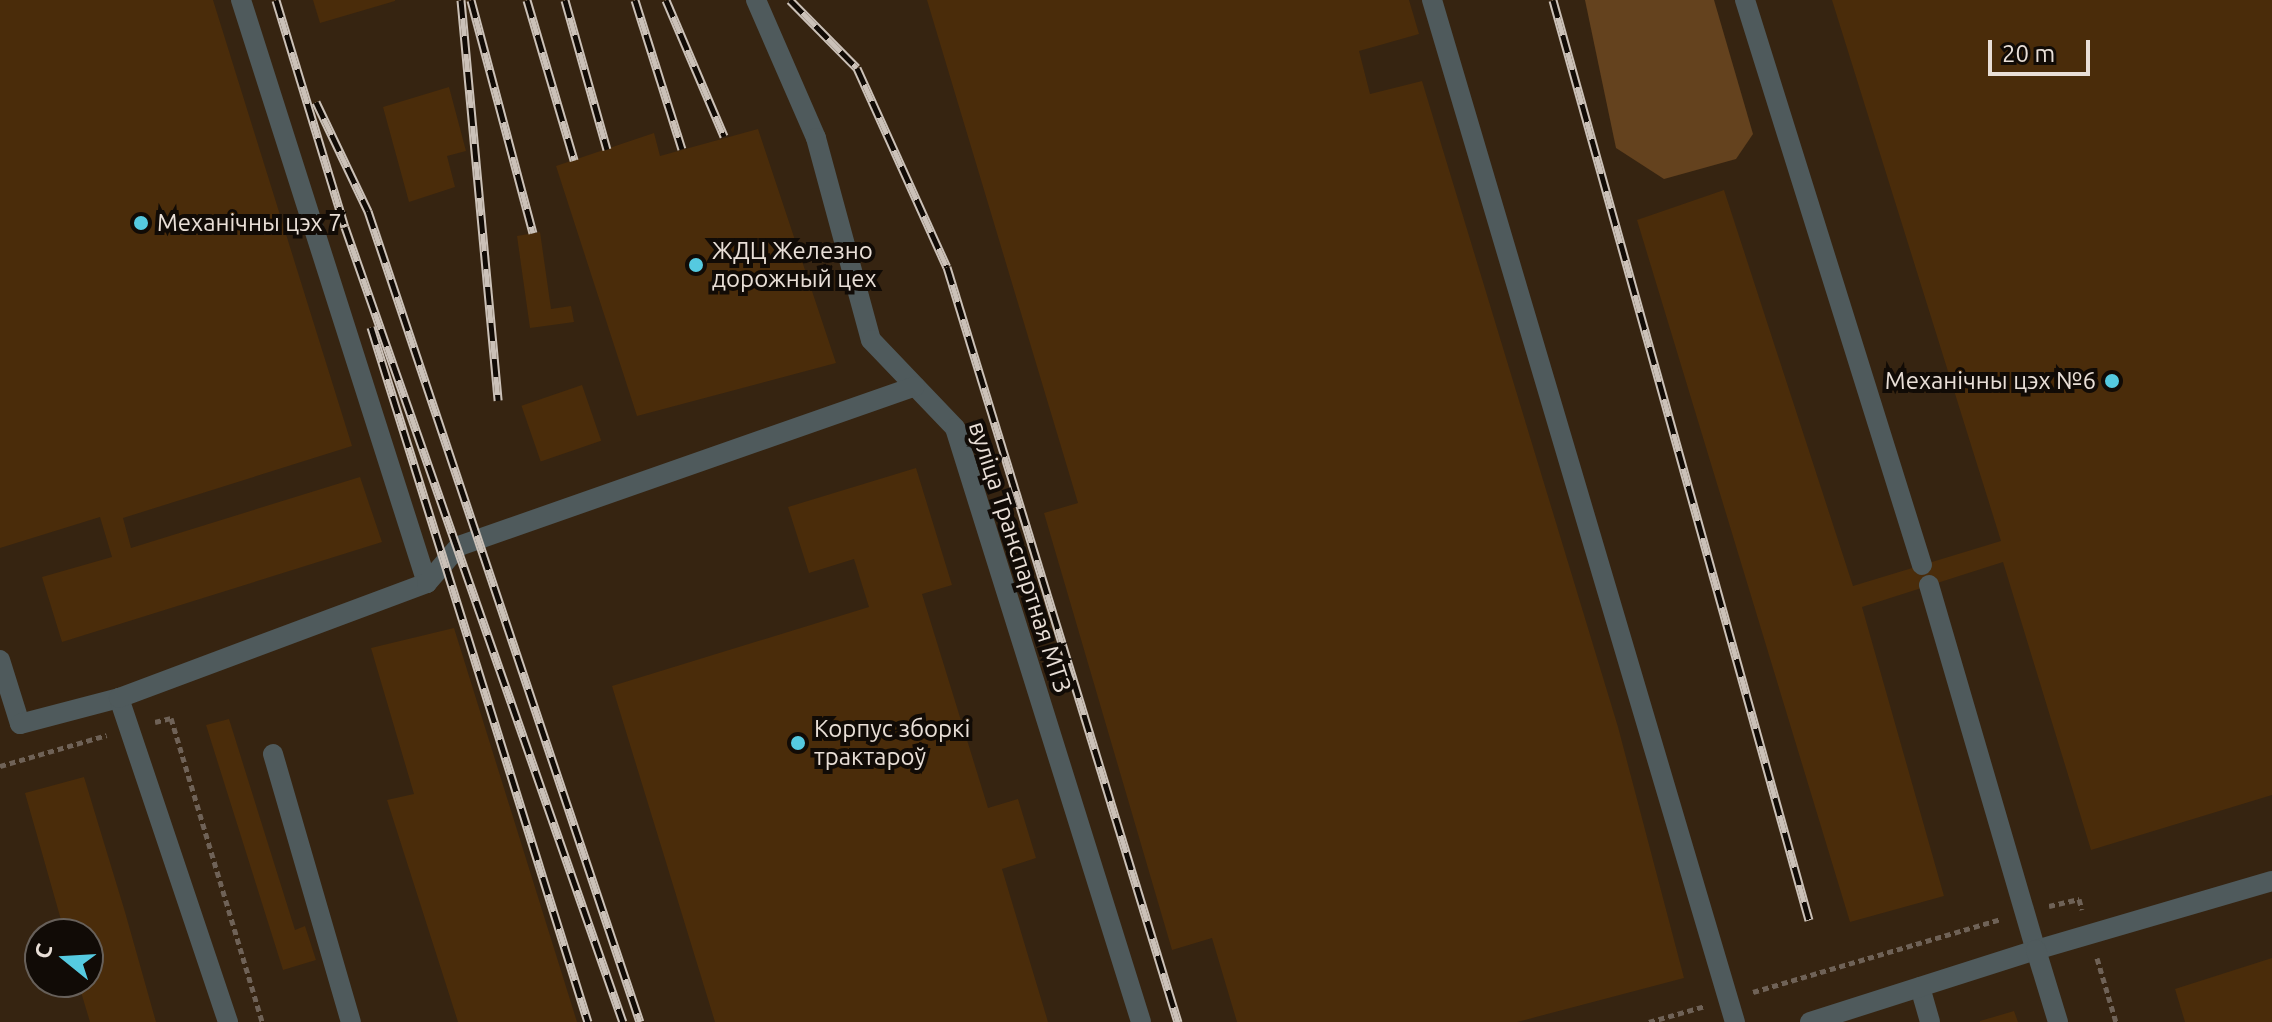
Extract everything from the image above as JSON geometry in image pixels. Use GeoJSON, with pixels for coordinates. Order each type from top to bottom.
{"type":"FeatureCollection","features":[{"type":"Feature","properties":{"kind":"lane"},"geometry":{"type":"LineString","coordinates":[[241,0],[427,583]]}},
{"type":"Feature","properties":{"kind":"lane","name":"вуліца Транспартная МТЗ"},"geometry":{"type":"LineString","coordinates":[[756,0],[816,138],[871,340],[955,428],[1141,1022]]}},
{"type":"Feature","properties":{"kind":"lane"},"geometry":{"type":"LineString","coordinates":[[1432,0],[1735,1022]]}},
{"type":"Feature","properties":{"kind":"lane"},"geometry":{"type":"LineString","coordinates":[[1745,0],[1922,565]]}},
{"type":"Feature","properties":{"kind":"lane"},"geometry":{"type":"LineString","coordinates":[[0,660],[20,724],[119,698],[427,583],[459,546],[915,386]]}},
{"type":"Feature","properties":{"kind":"lane"},"geometry":{"type":"LineString","coordinates":[[1929,585],[2058,1022]]}},
{"type":"Feature","properties":{"kind":"lane"},"geometry":{"type":"LineString","coordinates":[[119,698],[228,1022]]}},
{"type":"Feature","properties":{"kind":"lane"},"geometry":{"type":"LineString","coordinates":[[273,754],[351,1022]]}},
{"type":"Feature","properties":{"kind":"lane"},"geometry":{"type":"LineString","coordinates":[[1810,1022],[1843,1017],[1920,987],[2036,950],[2272,881]]}},
{"type":"Feature","properties":{"kind":"lane"},"geometry":{"type":"LineString","coordinates":[[1920,987],[1930,1022]]}},
{"type":"Feature","properties":{"kind":"shaded area"},"geometry":{"type":"Polygon","coordinates":[[[0,0],[2272,0],[2272,1022],[0,1022],[0,0]]]}},
{"type":"Feature","properties":{"kind":"shaded area"},"geometry":{"type":"Polygon","coordinates":[[[1585,0],[1714,0],[1753,134],[1736,159],[1664,179],[1616,148],[1585,0]]]}},
{"type":"Feature","properties":{"kind":"building","name":"Механічны цэх 7"},"geometry":{"type":"Polygon","coordinates":[[[0,0],[213,0],[352,446],[123,518],[131,548],[360,477],[382,542],[62,642],[42,577],[112,557],[100,517],[0,548],[0,0]]]}},
{"type":"Feature","properties":{"kind":"building"},"geometry":{"type":"Polygon","coordinates":[[[313,0],[395,0],[395,1],[320,23],[313,0]]]}},
{"type":"Feature","properties":{"kind":"building"},"geometry":{"type":"Polygon","coordinates":[[[927,0],[1409,0],[1419,34],[1359,51],[1370,94],[1422,81],[1618,727],[1684,978],[1517,1022],[1237,1022],[1212,938],[1172,950],[1044,513],[1078,503],[927,0]]]}},
{"type":"Feature","properties":{"kind":"building","name":"Механічны цэх №6"},"geometry":{"type":"Polygon","coordinates":[[[1832,0],[2272,0],[2272,795],[2091,850],[2003,562],[1862,607],[1944,896],[1850,922],[1637,220],[1724,190],[1853,586],[2001,541],[1832,0]]]}},
{"type":"Feature","properties":{"kind":"building"},"geometry":{"type":"Polygon","coordinates":[[[449,87],[466,151],[447,156],[455,187],[409,202],[383,107],[449,87]]]}},
{"type":"Feature","properties":{"kind":"building","name":"ЖДЦ Железно дорожный цех"},"geometry":{"type":"Polygon","coordinates":[[[758,129],[836,363],[637,416],[556,166],[654,133],[660,156],[758,129]]]}},
{"type":"Feature","properties":{"kind":"building"},"geometry":{"type":"Polygon","coordinates":[[[540,232],[551,309],[571,306],[574,322],[530,328],[517,236],[540,232]]]}},
{"type":"Feature","properties":{"kind":"building"},"geometry":{"type":"Polygon","coordinates":[[[582,385],[601,441],[541,462],[521,406],[582,385]]]}},
{"type":"Feature","properties":{"kind":"building","name":"Корпус зборкі трактароў"},"geometry":{"type":"Polygon","coordinates":[[[916,468],[952,585],[922,594],[988,808],[1018,799],[1036,858],[1002,869],[1048,1022],[715,1022],[612,686],[869,607],[854,559],[809,573],[788,507],[916,468]]]}},
{"type":"Feature","properties":{"kind":"building"},"geometry":{"type":"Polygon","coordinates":[[[454,628],[577,1022],[458,1022],[387,800],[414,794],[371,648],[454,628]]]}},
{"type":"Feature","properties":{"kind":"building"},"geometry":{"type":"Polygon","coordinates":[[[229,719],[295,930],[305,926],[316,960],[283,970],[206,725],[229,719]]]}},
{"type":"Feature","properties":{"kind":"building"},"geometry":{"type":"Polygon","coordinates":[[[84,777],[156,1022],[90,1022],[83,998],[104,998],[104,918],[60,918],[25,793],[84,777]]]}},
{"type":"Feature","properties":{"kind":"building"},"geometry":{"type":"Polygon","coordinates":[[[2272,958],[2272,1022],[2185,1022],[2175,989],[2272,958]]]}},
{"type":"Feature","properties":{"kind":"building"},"geometry":{"type":"Polygon","coordinates":[[[2014,1011],[2018,1022],[1980,1022],[1980,1021],[2014,1011]]]}},
{"type":"Feature","properties":{"kind":"railway"},"geometry":{"type":"LineString","coordinates":[[276,0],[345,227],[623,1022]]}},
{"type":"Feature","properties":{"kind":"railway"},"geometry":{"type":"LineString","coordinates":[[461,0],[498,400]]}},
{"type":"Feature","properties":{"kind":"railway"},"geometry":{"type":"LineString","coordinates":[[471,0],[533,233]]}},
{"type":"Feature","properties":{"kind":"railway"},"geometry":{"type":"LineString","coordinates":[[527,0],[574,160]]}},
{"type":"Feature","properties":{"kind":"railway"},"geometry":{"type":"LineString","coordinates":[[565,0],[607,149]]}},
{"type":"Feature","properties":{"kind":"railway"},"geometry":{"type":"LineString","coordinates":[[635,0],[682,149]]}},
{"type":"Feature","properties":{"kind":"railway"},"geometry":{"type":"LineString","coordinates":[[666,0],[724,136]]}},
{"type":"Feature","properties":{"kind":"railway"},"geometry":{"type":"LineString","coordinates":[[790,0],[857,68],[947,267],[1178,1022]]}},
{"type":"Feature","properties":{"kind":"railway"},"geometry":{"type":"LineString","coordinates":[[1553,0],[1809,920]]}},
{"type":"Feature","properties":{"kind":"railway"},"geometry":{"type":"LineString","coordinates":[[316,102],[368,211],[640,1022]]}},
{"type":"Feature","properties":{"kind":"railway"},"geometry":{"type":"LineString","coordinates":[[371,327],[588,1022]]}},
{"type":"Feature","properties":{"kind":"place","name":"Механічны цэх 7"},"geometry":{"type":"Point","coordinates":[141,223]}},
{"type":"Feature","properties":{"kind":"place","name":"ЖДЦ Железно дорожный цех"},"geometry":{"type":"Point","coordinates":[696,265]}},
{"type":"Feature","properties":{"kind":"place","name":"Механічны цэх №6"},"geometry":{"type":"Point","coordinates":[2112,381]}},
{"type":"Feature","properties":{"kind":"place","name":"Корпус зборкі трактароў"},"geometry":{"type":"Point","coordinates":[798,743]}}]}
